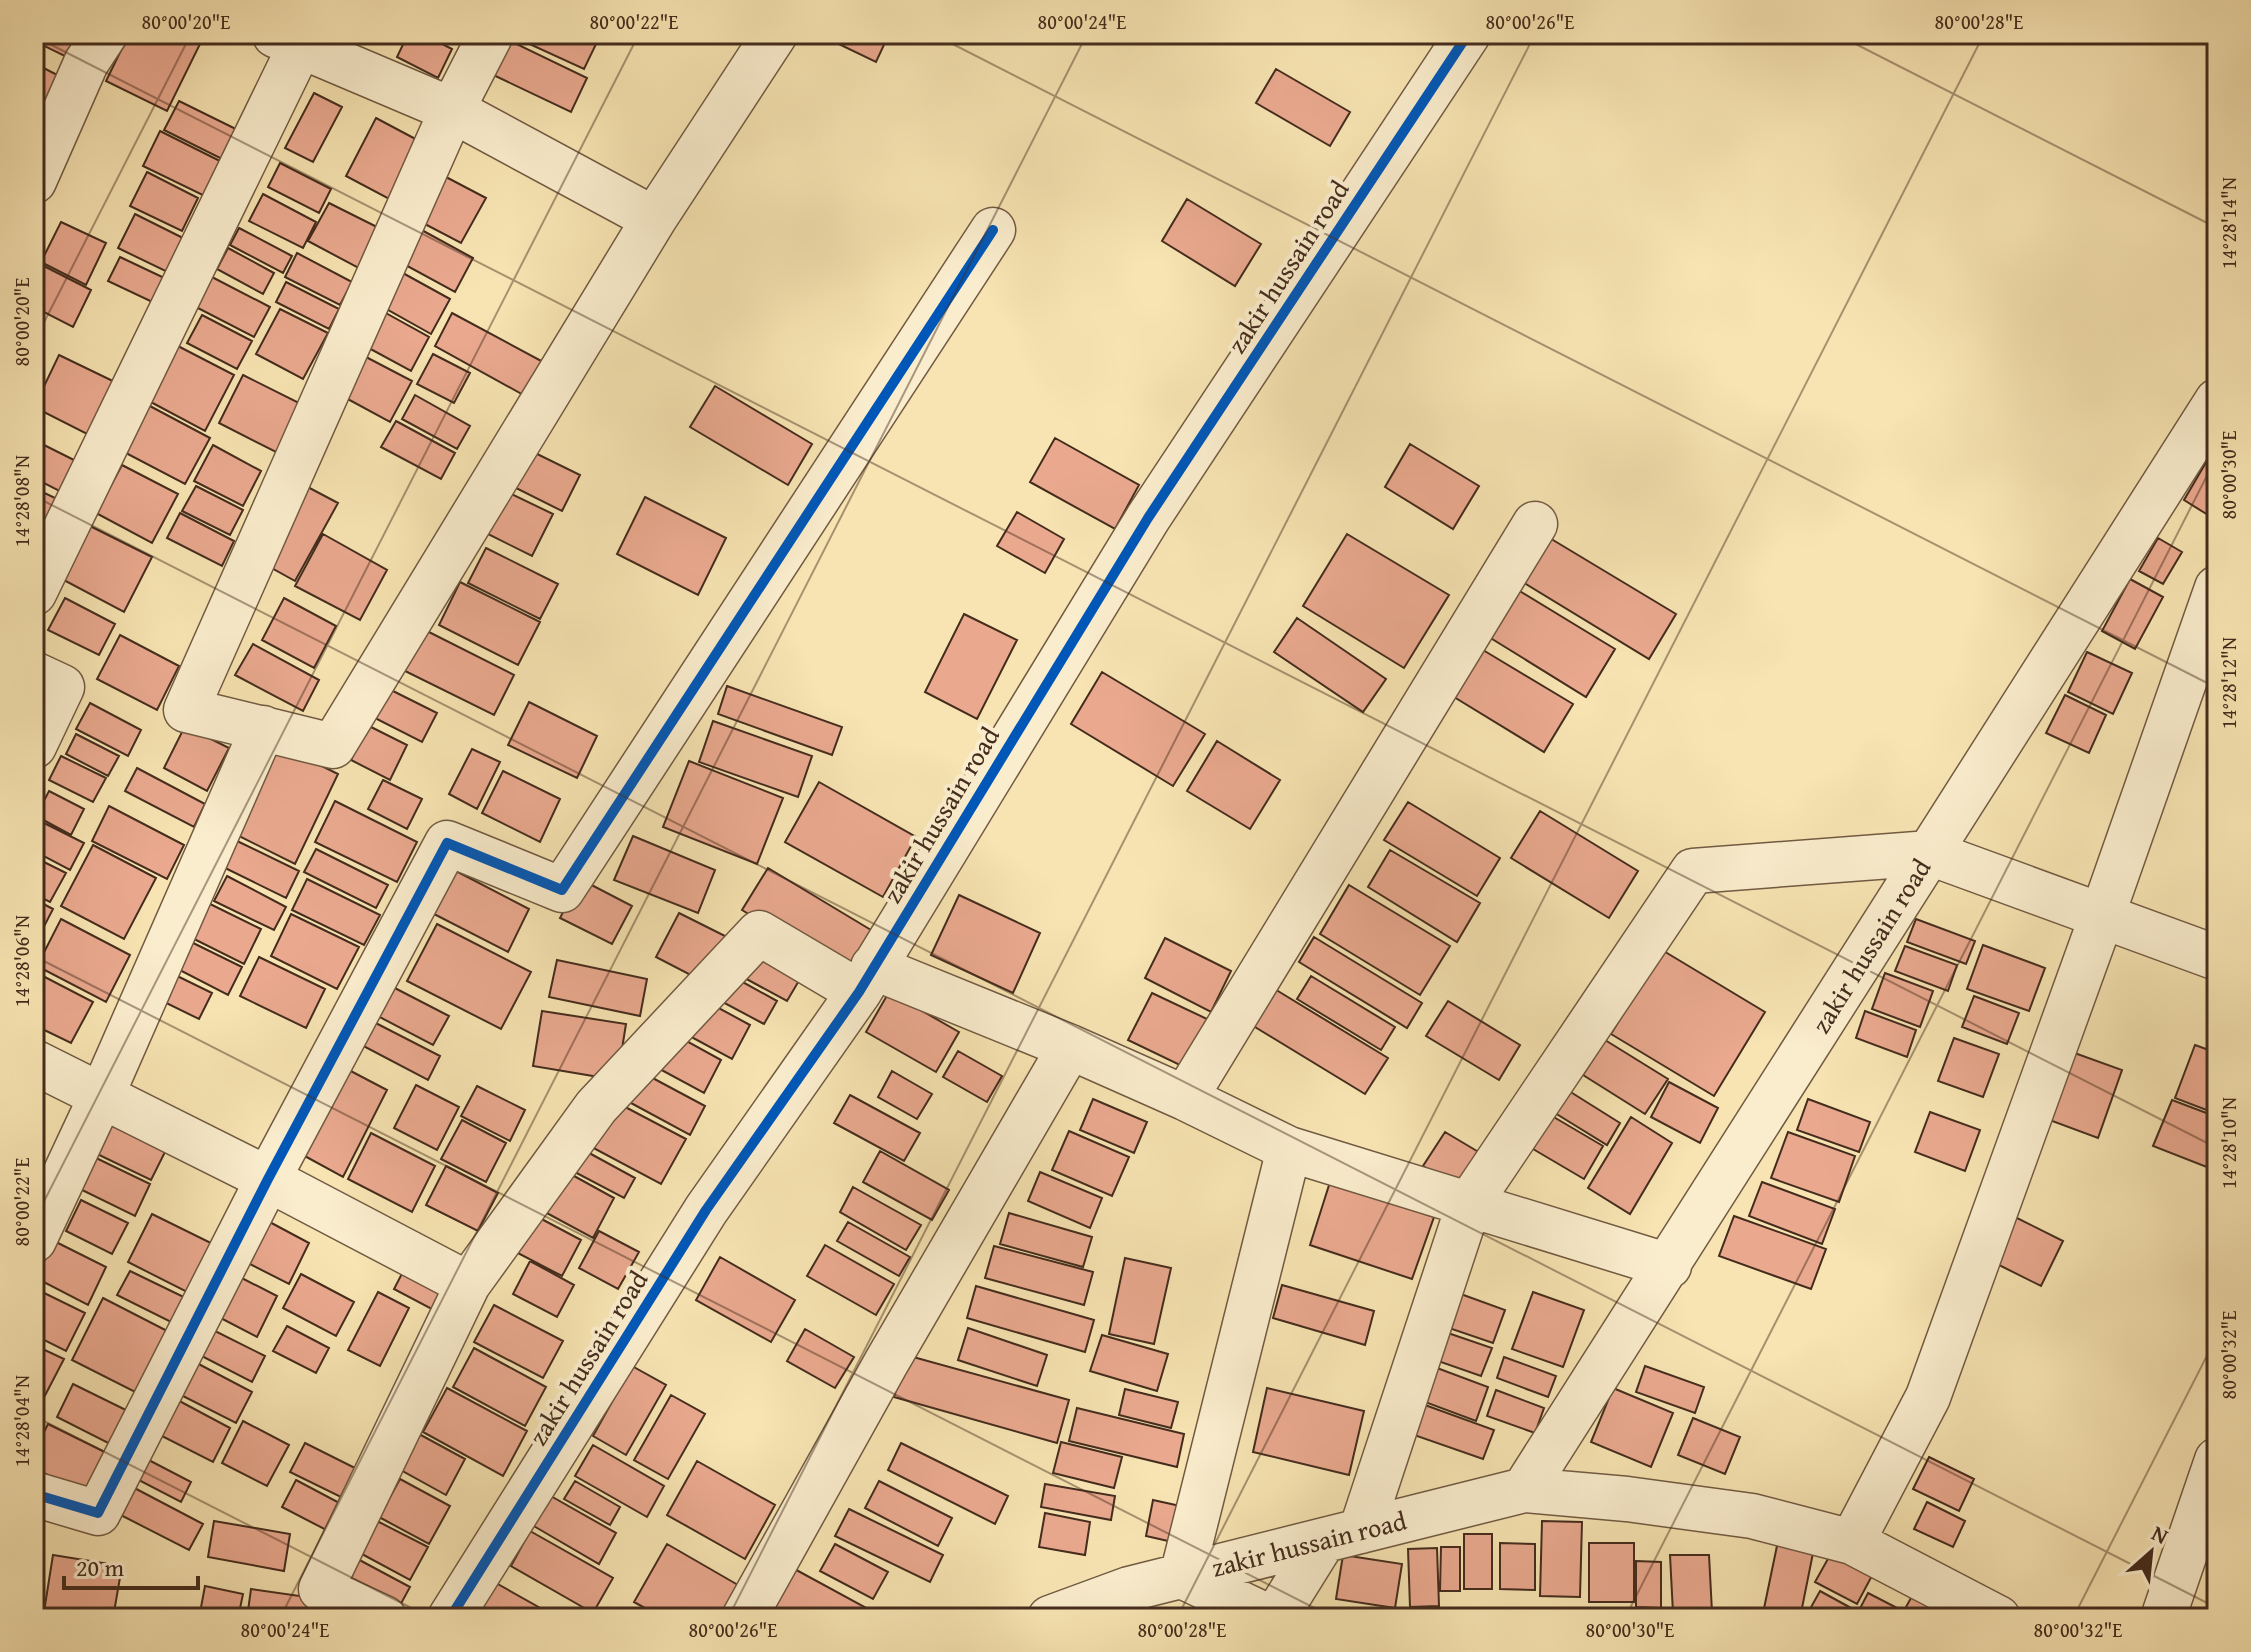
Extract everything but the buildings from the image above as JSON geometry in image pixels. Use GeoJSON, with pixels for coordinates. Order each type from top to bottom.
{"type":"FeatureCollection","features":[{"type":"Feature","properties":{"kind":"street"},"geometry":{"type":"LineString","coordinates":[[34,181],[86,63],[105,34]]}},
{"type":"Feature","properties":{"kind":"street"},"geometry":{"type":"LineString","coordinates":[[491,34],[452,110],[186,710],[333,746],[654,219],[775,34]]}},
{"type":"Feature","properties":{"kind":"street","name":"zakir hussain road"},"geometry":{"type":"LineString","coordinates":[[450,1618],[706,1210],[866,979],[1148,518],[1468,34]]}},
{"type":"Feature","properties":{"kind":"street"},"geometry":{"type":"LineString","coordinates":[[34,593],[293,38],[452,110],[654,219]]}},
{"type":"Feature","properties":{"kind":"street"},"geometry":{"type":"LineString","coordinates":[[34,1494],[98,1513],[268,1179],[447,843],[562,890],[993,230]]}},
{"type":"Feature","properties":{"kind":"street","name":"zakir hussain road"},"geometry":{"type":"LineString","coordinates":[[1524,1490],[2217,401]]}},
{"type":"Feature","properties":{"kind":"street"},"geometry":{"type":"LineString","coordinates":[[1185,1098],[1535,524]]}},
{"type":"Feature","properties":{"kind":"street"},"geometry":{"type":"LineString","coordinates":[[1852,1542],[1928,1397],[2217,588]]}},
{"type":"Feature","properties":{"kind":"street"},"geometry":{"type":"LineString","coordinates":[[34,674],[62,687],[34,746]]}},
{"type":"Feature","properties":{"kind":"street"},"geometry":{"type":"LineString","coordinates":[[34,1240],[101,1097],[263,728]]}},
{"type":"Feature","properties":{"kind":"street"},"geometry":{"type":"LineString","coordinates":[[1289,1149],[1182,1576],[1273,1618],[1342,1536],[1469,1204],[1693,871],[1930,853],[2217,958]]}},
{"type":"Feature","properties":{"kind":"street"},"geometry":{"type":"LineString","coordinates":[[384,1618],[321,1589],[468,1284],[596,1107],[759,933],[866,979],[1070,1047],[1289,1149],[1669,1266]]}},
{"type":"Feature","properties":{"kind":"street"},"geometry":{"type":"LineString","coordinates":[[744,1618],[886,1363],[1070,1047]]}},
{"type":"Feature","properties":{"kind":"street"},"geometry":{"type":"LineString","coordinates":[[34,1062],[268,1179],[468,1284]]}},
{"type":"Feature","properties":{"kind":"street"},"geometry":{"type":"LineString","coordinates":[[2163,1618],[2217,1460]]}},
{"type":"Feature","properties":{"kind":"street","name":"zakir hussain road"},"geometry":{"type":"LineString","coordinates":[[1050,1618],[1129,1589],[1524,1490],[1627,1499],[1752,1516],[1852,1542],[1998,1618]]}},
{"type":"Feature","properties":{"kind":"cycle path"},"geometry":{"type":"LineString","coordinates":[[450,1618],[706,1210],[859,992],[1148,518],[1468,34]]}},
{"type":"Feature","properties":{"kind":"cycle path"},"geometry":{"type":"LineString","coordinates":[[34,1494],[98,1513],[268,1179],[447,843],[562,890],[993,230]]}}]}
